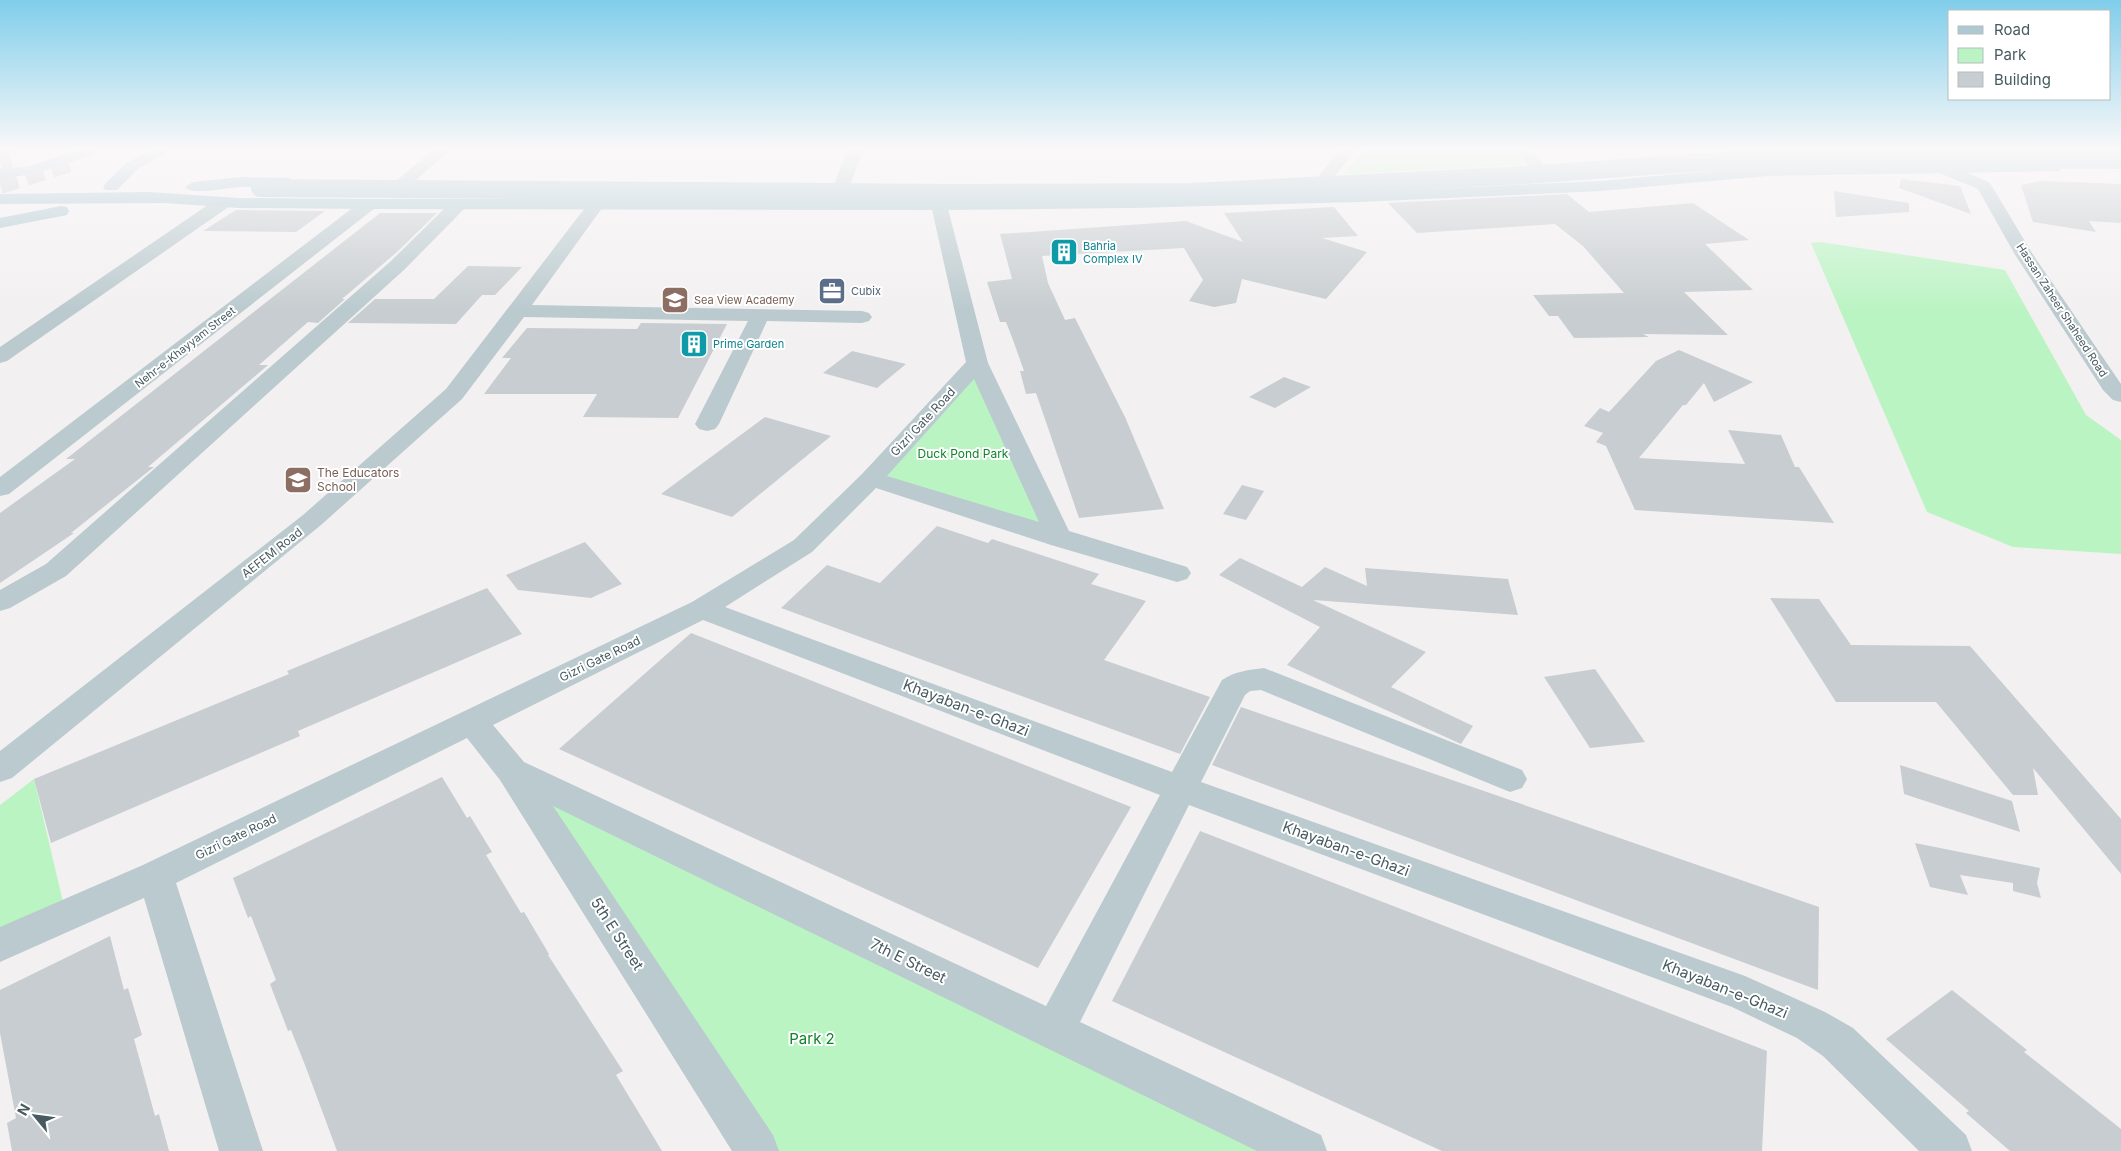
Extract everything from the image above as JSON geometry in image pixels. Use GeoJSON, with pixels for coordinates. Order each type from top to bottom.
{"type":"FeatureCollection","features":[{"type":"Feature","properties":{"kind":"main road"},"geometry":{"type":"LineString","coordinates":[[0,223],[99,204]]}},
{"type":"Feature","properties":{"kind":"main road"},"geometry":{"type":"LineString","coordinates":[[348,204],[611,204]]}},
{"type":"Feature","properties":{"kind":"street"},"geometry":{"type":"LineString","coordinates":[[0,357],[222,204]]}},
{"type":"Feature","properties":{"kind":"street","name":"Nehr-e-Khayyam Street"},"geometry":{"type":"LineString","coordinates":[[0,489],[369,204]]}},
{"type":"Feature","properties":{"kind":"street"},"geometry":{"type":"LineString","coordinates":[[0,602],[56,570],[148,490],[398,265],[459,204]]}},
{"type":"Feature","properties":{"kind":"street","name":"AEFEM Road"},"geometry":{"type":"LineString","coordinates":[[0,769],[312,520],[454,394],[597,204]]}},
{"type":"Feature","properties":{"kind":"street"},"geometry":{"type":"LineString","coordinates":[[942,204],[977,363],[1060,538]]}},
{"type":"Feature","properties":{"kind":"street","name":"Hassan Zaheer Shaheed Road"},"geometry":{"type":"LineString","coordinates":[[1994,204],[2028,261],[2114,390],[2121,395]]}},
{"type":"Feature","properties":{"kind":"street"},"geometry":{"type":"LineString","coordinates":[[518,311],[862,317]]}},
{"type":"Feature","properties":{"kind":"street"},"geometry":{"type":"LineString","coordinates":[[707,424],[760,316]]}},
{"type":"Feature","properties":{"kind":"street","name":"Gizri Gate Road"},"geometry":{"type":"LineString","coordinates":[[0,945],[156,876],[702,609],[803,546],[871,479],[977,363]]}},
{"type":"Feature","properties":{"kind":"street"},"geometry":{"type":"LineString","coordinates":[[871,479],[1178,573]]}},
{"type":"Feature","properties":{"kind":"street","name":"Khayaban-e-Ghazi"},"geometry":{"type":"LineString","coordinates":[[702,609],[1179,788],[1736,991],[1783,1011],[1838,1042],[1950,1151]]}},
{"type":"Feature","properties":{"kind":"street"},"geometry":{"type":"LineString","coordinates":[[1054,1031],[1179,788],[1233,688],[1251,680],[1264,679],[1510,779]]}},
{"type":"Feature","properties":{"kind":"street","name":"5th E Street"},"geometry":{"type":"LineString","coordinates":[[472,721],[512,771],[757,1151]]}},
{"type":"Feature","properties":{"kind":"street","name":"7th E Street"},"geometry":{"type":"LineString","coordinates":[[512,771],[1305,1151]]}},
{"type":"Feature","properties":{"kind":"street"},"geometry":{"type":"LineString","coordinates":[[156,876],[241,1151]]}},
{"type":"Feature","properties":{"kind":"green space"},"geometry":{"type":"Polygon","coordinates":[[[1820,242],[2005,270],[2086,415],[2121,440],[2121,554],[2013,547],[1927,512],[1811,243],[1820,242]]]}},
{"type":"Feature","properties":{"kind":"green space","name":"Duck Pond Park"},"geometry":{"type":"Polygon","coordinates":[[[977,363],[1060,539],[871,479],[977,363]]]}},
{"type":"Feature","properties":{"kind":"green space","name":"Park 2"},"geometry":{"type":"Polygon","coordinates":[[[512,771],[1306,1151],[750,1151],[512,771]]]}},
{"type":"Feature","properties":{"kind":"green space"},"geometry":{"type":"Polygon","coordinates":[[[34,779],[64,906],[0,935],[0,805],[34,779]]]}},
{"type":"Feature","properties":{"kind":"building"},"geometry":{"type":"Polygon","coordinates":[[[1389,204],[1579,204],[1589,212],[1694,204],[1749,240],[1705,244],[1753,290],[1684,292],[1728,335],[1643,334],[1649,337],[1574,338],[1558,316],[1549,316],[1533,295],[1624,293],[1583,246],[1555,224],[1417,233],[1389,204]]]}},
{"type":"Feature","properties":{"kind":"building"},"geometry":{"type":"Polygon","coordinates":[[[1835,204],[1909,204],[1909,212],[1836,217],[1835,204]]]}},
{"type":"Feature","properties":{"kind":"building"},"geometry":{"type":"Polygon","coordinates":[[[1943,204],[1967,204],[1971,214],[1943,204]]]}},
{"type":"Feature","properties":{"kind":"building"},"geometry":{"type":"Polygon","coordinates":[[[2027,204],[2121,204],[2121,223],[2089,221],[2096,232],[2033,222],[2027,204]]]}},
{"type":"Feature","properties":{"kind":"building"},"geometry":{"type":"Polygon","coordinates":[[[1334,207],[1358,236],[1322,238],[1367,252],[1326,299],[1242,279],[1236,303],[1214,307],[1189,301],[1203,280],[1184,248],[1042,256],[1048,283],[1065,320],[1075,318],[1125,417],[1164,509],[1079,518],[1036,393],[1026,394],[1020,371],[1024,371],[1006,322],[1000,322],[987,282],[1012,279],[1000,234],[1186,221],[1243,242],[1224,213],[1334,207]]]}},
{"type":"Feature","properties":{"kind":"building"},"geometry":{"type":"Polygon","coordinates":[[[236,210],[325,211],[296,232],[203,231],[236,210]]]}},
{"type":"Feature","properties":{"kind":"building"},"geometry":{"type":"Polygon","coordinates":[[[380,213],[437,213],[318,323],[308,322],[259,365],[268,365],[148,467],[154,467],[71,533],[74,533],[0,583],[0,513],[75,459],[66,459],[380,213]]]}},
{"type":"Feature","properties":{"kind":"building"},"geometry":{"type":"Polygon","coordinates":[[[468,266],[522,267],[495,295],[482,295],[456,324],[348,323],[375,299],[434,299],[468,266]]]}},
{"type":"Feature","properties":{"kind":"building"},"geometry":{"type":"Polygon","coordinates":[[[641,323],[727,324],[678,418],[583,417],[597,394],[484,394],[511,358],[502,358],[527,328],[637,329],[641,323]]]}},
{"type":"Feature","properties":{"kind":"building"},"geometry":{"type":"Polygon","coordinates":[[[1679,350],[1753,382],[1714,402],[1704,383],[1639,458],[1745,464],[1728,430],[1781,435],[1795,467],[1799,467],[1834,523],[1635,510],[1606,446],[1596,442],[1603,433],[1584,426],[1600,408],[1609,412],[1656,361],[1679,350]]]}},
{"type":"Feature","properties":{"kind":"building"},"geometry":{"type":"Polygon","coordinates":[[[852,351],[906,364],[877,388],[823,373],[852,351]]]}},
{"type":"Feature","properties":{"kind":"building"},"geometry":{"type":"Polygon","coordinates":[[[1284,377],[1311,387],[1275,408],[1249,397],[1284,377]]]}},
{"type":"Feature","properties":{"kind":"building"},"geometry":{"type":"Polygon","coordinates":[[[765,417],[831,436],[732,517],[661,494],[765,417]]]}},
{"type":"Feature","properties":{"kind":"building"},"geometry":{"type":"Polygon","coordinates":[[[1242,485],[1264,491],[1246,520],[1223,514],[1242,485]]]}},
{"type":"Feature","properties":{"kind":"building"},"geometry":{"type":"Polygon","coordinates":[[[937,526],[988,543],[992,539],[1099,574],[1091,584],[1146,601],[1104,660],[1210,697],[1180,754],[781,608],[827,565],[880,583],[937,526]]]}},
{"type":"Feature","properties":{"kind":"building"},"geometry":{"type":"Polygon","coordinates":[[[585,542],[622,584],[591,598],[518,590],[506,575],[585,542]]]}},
{"type":"Feature","properties":{"kind":"building"},"geometry":{"type":"Polygon","coordinates":[[[1240,558],[1302,587],[1325,567],[1367,586],[1365,568],[1508,579],[1518,615],[1313,600],[1426,652],[1391,687],[1473,726],[1461,744],[1287,665],[1320,627],[1219,575],[1240,558]]]}},
{"type":"Feature","properties":{"kind":"building"},"geometry":{"type":"Polygon","coordinates":[[[487,588],[522,634],[298,731],[300,736],[51,843],[34,779],[289,674],[287,671],[487,588]]]}},
{"type":"Feature","properties":{"kind":"building"},"geometry":{"type":"Polygon","coordinates":[[[1770,598],[1819,599],[1851,645],[1970,646],[2121,819],[2121,874],[2033,768],[2038,795],[2013,795],[1936,702],[1836,702],[1770,598]]]}},
{"type":"Feature","properties":{"kind":"building"},"geometry":{"type":"Polygon","coordinates":[[[691,633],[1131,807],[1038,968],[559,749],[691,633]]]}},
{"type":"Feature","properties":{"kind":"building"},"geometry":{"type":"Polygon","coordinates":[[[1595,669],[1645,742],[1590,748],[1544,677],[1595,669]]]}},
{"type":"Feature","properties":{"kind":"building"},"geometry":{"type":"Polygon","coordinates":[[[1241,707],[1819,907],[1818,990],[1212,765],[1241,707]]]}},
{"type":"Feature","properties":{"kind":"building"},"geometry":{"type":"Polygon","coordinates":[[[1900,765],[2012,801],[2020,832],[1904,794],[1900,765]]]}},
{"type":"Feature","properties":{"kind":"building"},"geometry":{"type":"Polygon","coordinates":[[[442,777],[467,818],[470,816],[492,852],[486,855],[521,913],[524,912],[548,955],[623,1071],[616,1075],[662,1151],[337,1151],[291,1030],[288,1031],[270,984],[276,980],[251,916],[248,918],[233,878],[442,777]]]}},
{"type":"Feature","properties":{"kind":"building"},"geometry":{"type":"Polygon","coordinates":[[[1200,831],[1767,1051],[1762,1151],[1442,1151],[1112,1001],[1200,831]]]}},
{"type":"Feature","properties":{"kind":"building"},"geometry":{"type":"Polygon","coordinates":[[[1915,843],[2040,868],[2037,883],[2041,898],[2013,891],[2013,883],[1960,875],[1968,895],[1930,887],[1915,843]]]}},
{"type":"Feature","properties":{"kind":"building"},"geometry":{"type":"Polygon","coordinates":[[[110,936],[124,990],[128,988],[142,1035],[134,1039],[155,1116],[159,1114],[169,1151],[12,1151],[7,1123],[16,1118],[0,1033],[0,990],[110,936]]]}},
{"type":"Feature","properties":{"kind":"building"},"geometry":{"type":"Polygon","coordinates":[[[1952,990],[2027,1050],[2024,1052],[2121,1129],[2121,1151],[2010,1151],[1966,1113],[1969,1111],[1886,1039],[1952,990]]]}},
{"type":"Feature","properties":{"kind":"place","name":"Bahria Complex IV"},"geometry":{"type":"Point","coordinates":[1064,252]}},
{"type":"Feature","properties":{"kind":"place","name":"Cubix"},"geometry":{"type":"Point","coordinates":[832,291]}},
{"type":"Feature","properties":{"kind":"place","name":"Sea View Academy"},"geometry":{"type":"Point","coordinates":[675,300]}},
{"type":"Feature","properties":{"kind":"place","name":"Prime Garden"},"geometry":{"type":"Point","coordinates":[694,344]}},
{"type":"Feature","properties":{"kind":"place","name":"The Educators School"},"geometry":{"type":"Point","coordinates":[298,480]}}]}
